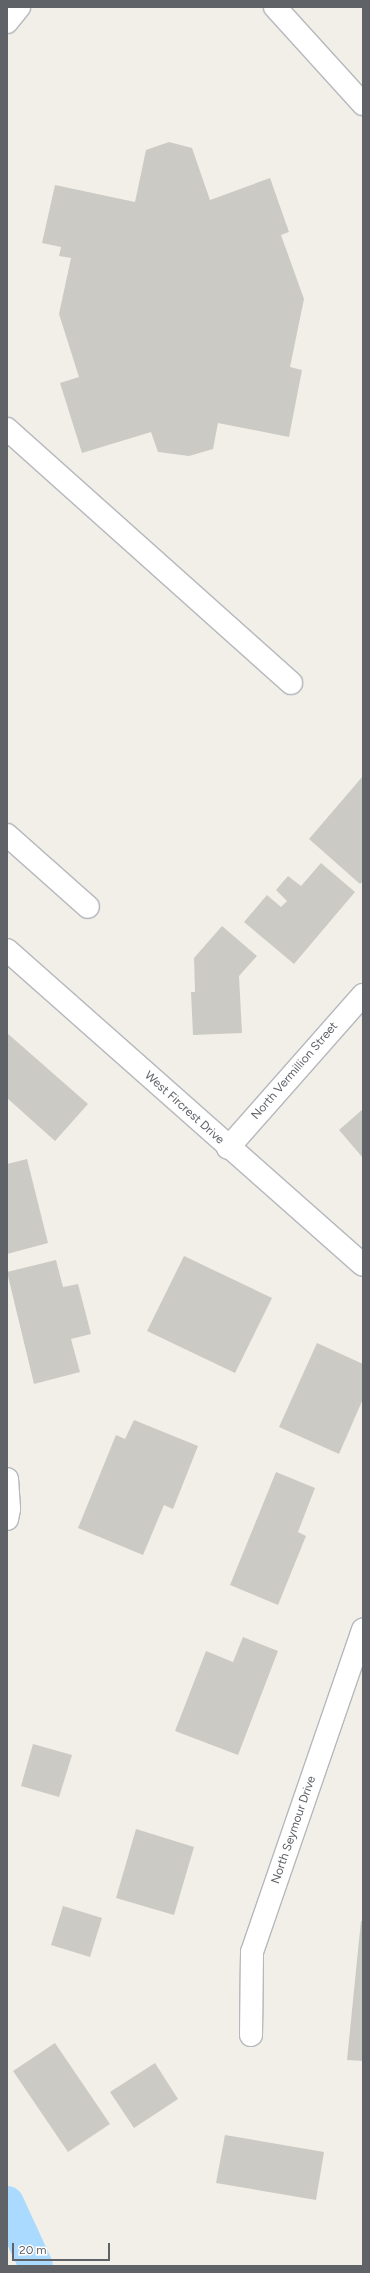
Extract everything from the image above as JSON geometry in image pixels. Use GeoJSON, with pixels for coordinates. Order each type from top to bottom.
{"type":"FeatureCollection","features":[{"type":"Feature","properties":{"kind":"street"},"geometry":{"type":"LineString","coordinates":[[7,22],[19,7]]}},
{"type":"Feature","properties":{"kind":"street"},"geometry":{"type":"LineString","coordinates":[[275,7],[361,97]]}},
{"type":"Feature","properties":{"kind":"street"},"geometry":{"type":"LineString","coordinates":[[7,429],[291,683]]}},
{"type":"Feature","properties":{"kind":"street"},"geometry":{"type":"LineString","coordinates":[[7,835],[88,907]]}},
{"type":"Feature","properties":{"kind":"street","name":"West Fircrest Drive"},"geometry":{"type":"LineString","coordinates":[[7,950],[228,1148],[363,1265]]}},
{"type":"Feature","properties":{"kind":"street","name":"North Vermillion Street"},"geometry":{"type":"LineString","coordinates":[[228,1148],[363,995]]}},
{"type":"Feature","properties":{"kind":"street"},"geometry":{"type":"LineString","coordinates":[[7,1479],[9,1509],[7,1519]]}},
{"type":"Feature","properties":{"kind":"street","name":"North Seymour Drive"},"geometry":{"type":"LineString","coordinates":[[251,2035],[252,1952],[363,1630]]}},
{"type":"Feature","properties":{"kind":"building"},"geometry":{"type":"Polygon","coordinates":[[[169,142],[192,148],[210,200],[270,178],[289,232],[281,235],[304,299],[290,367],[302,370],[289,437],[218,423],[213,449],[189,456],[158,452],[151,432],[82,453],[60,383],[79,377],[59,314],[71,258],[59,256],[61,247],[42,243],[55,185],[135,202],[146,150],[169,142]]]}},
{"type":"Feature","properties":{"kind":"building"},"geometry":{"type":"Polygon","coordinates":[[[363,776],[363,881],[360,884],[309,839],[363,776]]]}},
{"type":"Feature","properties":{"kind":"building"},"geometry":{"type":"Polygon","coordinates":[[[321,863],[355,892],[294,964],[244,922],[267,895],[281,907],[287,901],[276,890],[288,876],[301,886],[321,863]]]}},
{"type":"Feature","properties":{"kind":"building"},"geometry":{"type":"Polygon","coordinates":[[[222,926],[257,956],[239,976],[242,1033],[193,1035],[191,992],[195,992],[194,958],[222,926]]]}},
{"type":"Feature","properties":{"kind":"building"},"geometry":{"type":"Polygon","coordinates":[[[7,1033],[88,1104],[55,1141],[7,1098],[7,1033]]]}},
{"type":"Feature","properties":{"kind":"building"},"geometry":{"type":"Polygon","coordinates":[[[363,1109],[363,1158],[339,1130],[363,1109]]]}},
{"type":"Feature","properties":{"kind":"building"},"geometry":{"type":"Polygon","coordinates":[[[27,1159],[48,1243],[7,1254],[7,1164],[27,1159]]]}},
{"type":"Feature","properties":{"kind":"building"},"geometry":{"type":"Polygon","coordinates":[[[184,1256],[272,1298],[235,1373],[147,1331],[184,1256]]]}},
{"type":"Feature","properties":{"kind":"building"},"geometry":{"type":"Polygon","coordinates":[[[56,1260],[63,1287],[78,1284],[91,1334],[71,1339],[80,1372],[34,1384],[7,1272],[56,1260]]]}},
{"type":"Feature","properties":{"kind":"building"},"geometry":{"type":"Polygon","coordinates":[[[317,1343],[363,1364],[363,1399],[339,1454],[279,1427],[317,1343]]]}},
{"type":"Feature","properties":{"kind":"building"},"geometry":{"type":"Polygon","coordinates":[[[134,1420],[198,1446],[173,1509],[164,1505],[143,1555],[78,1528],[116,1435],[125,1439],[134,1420]]]}},
{"type":"Feature","properties":{"kind":"building"},"geometry":{"type":"Polygon","coordinates":[[[276,1472],[315,1488],[298,1532],[306,1536],[278,1605],[230,1585],[276,1472]]]}},
{"type":"Feature","properties":{"kind":"building"},"geometry":{"type":"Polygon","coordinates":[[[243,1637],[278,1651],[238,1755],[175,1731],[206,1651],[233,1662],[243,1637]]]}},
{"type":"Feature","properties":{"kind":"building"},"geometry":{"type":"Polygon","coordinates":[[[33,1744],[72,1755],[59,1797],[21,1786],[33,1744]]]}},
{"type":"Feature","properties":{"kind":"building"},"geometry":{"type":"Polygon","coordinates":[[[136,1829],[194,1847],[174,1915],[116,1898],[136,1829]]]}},
{"type":"Feature","properties":{"kind":"building"},"geometry":{"type":"Polygon","coordinates":[[[63,1906],[102,1918],[90,1957],[51,1945],[63,1906]]]}},
{"type":"Feature","properties":{"kind":"building"},"geometry":{"type":"Polygon","coordinates":[[[361,1921],[363,1921],[363,2061],[347,2060],[361,1921]]]}},
{"type":"Feature","properties":{"kind":"building"},"geometry":{"type":"Polygon","coordinates":[[[55,2043],[110,2124],[68,2152],[13,2071],[55,2043]]]}},
{"type":"Feature","properties":{"kind":"building"},"geometry":{"type":"Polygon","coordinates":[[[155,2063],[178,2099],[134,2128],[110,2092],[155,2063]]]}},
{"type":"Feature","properties":{"kind":"building"},"geometry":{"type":"Polygon","coordinates":[[[225,2135],[324,2152],[316,2200],[216,2183],[225,2135]]]}},
{"type":"Feature","properties":{"kind":"waterway"},"geometry":{"type":"LineString","coordinates":[[7,2203],[36,2266]]}}]}
